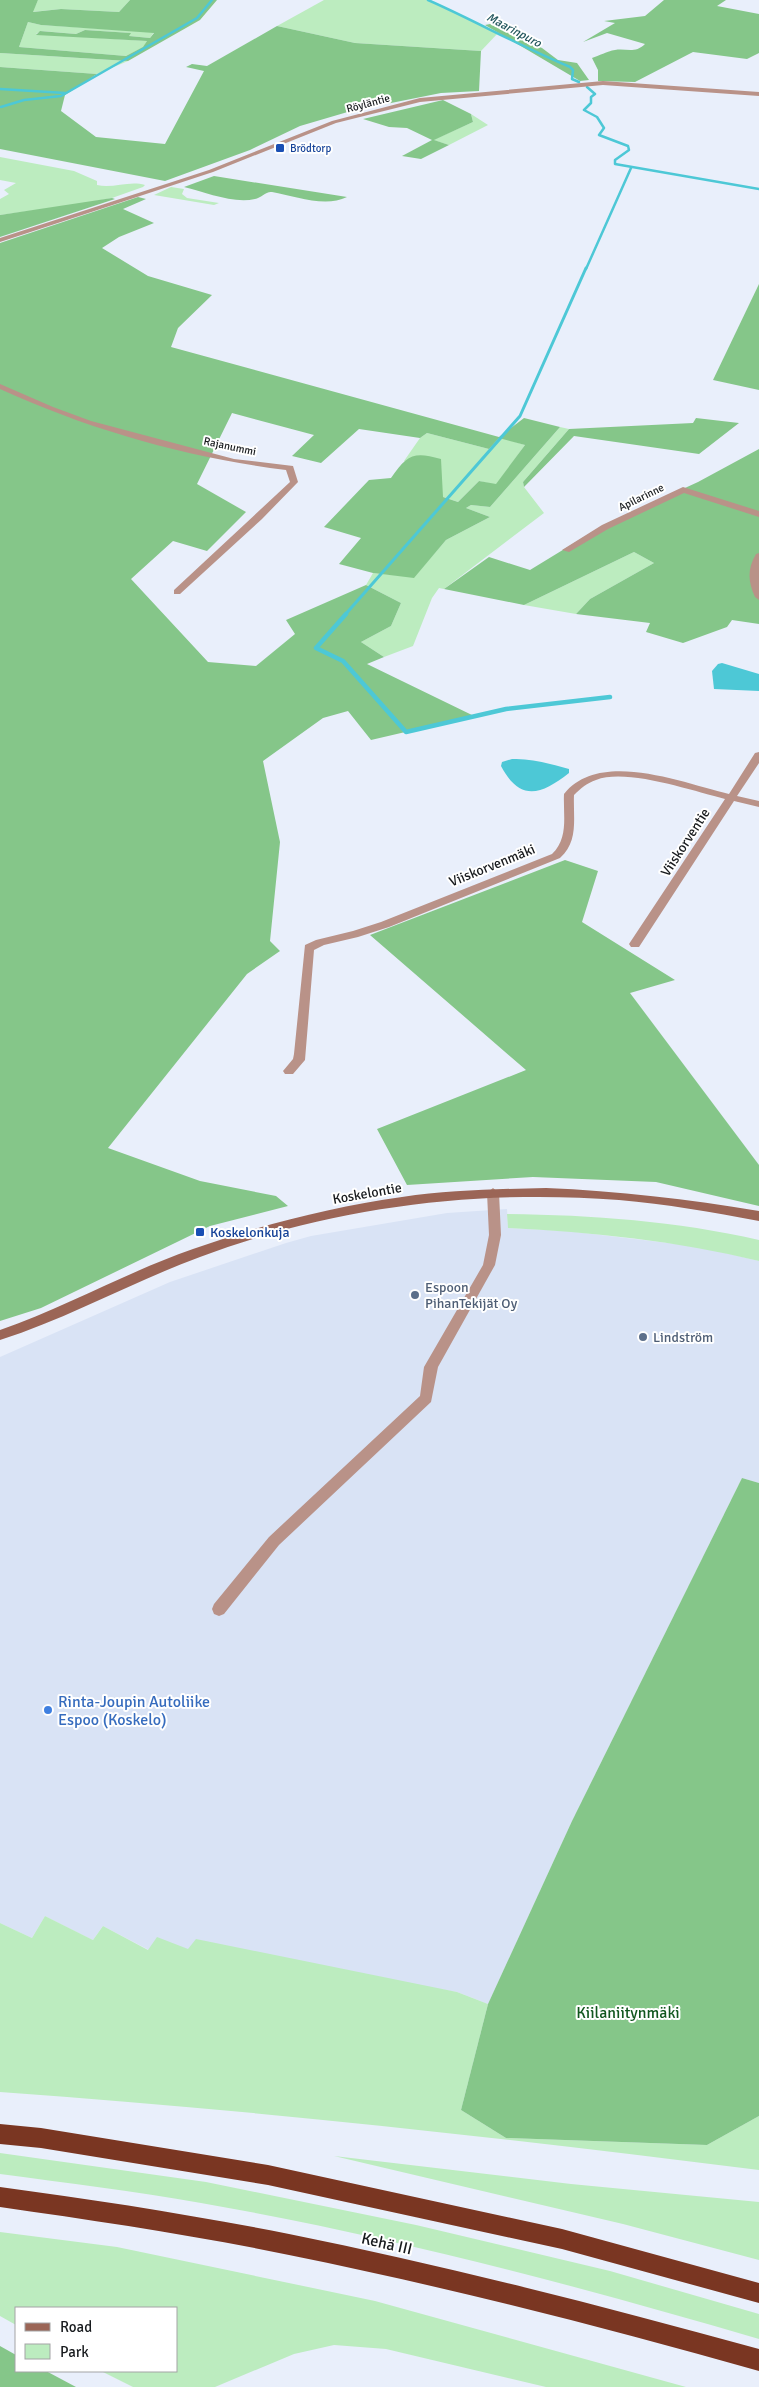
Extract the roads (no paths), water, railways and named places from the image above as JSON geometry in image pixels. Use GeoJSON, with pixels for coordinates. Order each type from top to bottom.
{"type":"FeatureCollection","features":[{"type":"Feature","properties":{"kind":"highway"},"geometry":{"type":"LineString","coordinates":[[0,2134],[41,2138],[268,2175],[562,2239],[759,2293]]}},
{"type":"Feature","properties":{"kind":"highway","name":"Kehä III"},"geometry":{"type":"LineString","coordinates":[[0,2197],[102,2209],[385,2263],[759,2360]]}},
{"type":"Feature","properties":{"kind":"main road","name":"Koskelontie"},"geometry":{"type":"LineString","coordinates":[[0,1335],[197,1253],[250,1234],[305,1220],[374,1206],[442,1196],[493,1193],[565,1193],[649,1197],[706,1205],[759,1216]]}},
{"type":"Feature","properties":{"kind":"street","name":"Röyläntie"},"geometry":{"type":"LineString","coordinates":[[0,240],[211,171],[334,122],[420,100],[603,83],[759,94]]}},
{"type":"Feature","properties":{"kind":"street","name":"Rajanummi"},"geometry":{"type":"LineString","coordinates":[[0,386],[50,409],[88,422],[234,461],[290,468],[294,482],[260,517],[177,592]]}},
{"type":"Feature","properties":{"kind":"street","name":"Apilarinne"},"geometry":{"type":"LineString","coordinates":[[566,550],[605,527],[683,490],[759,514]]}},
{"type":"Feature","properties":{"kind":"street"},"geometry":{"type":"LineString","coordinates":[[759,556],[755,562],[753,580],[759,598]]}},
{"type":"Feature","properties":{"kind":"street","name":"Viiskorventie"},"geometry":{"type":"LineString","coordinates":[[635,944],[759,755]]}},
{"type":"Feature","properties":{"kind":"street","name":"Viiskorvenmäki"},"geometry":{"type":"LineString","coordinates":[[289,1072],[299,1060],[309,948],[314,945],[358,934],[556,856],[565,847],[569,827],[569,794],[573,788],[592,778],[603,775],[634,775],[759,804]]}},
{"type":"Feature","properties":{"kind":"street"},"geometry":{"type":"LineString","coordinates":[[219,1609],[274,1541],[426,1398],[431,1368],[489,1265],[495,1235],[493,1193]]}},
{"type":"Feature","properties":{"kind":"water"},"geometry":{"type":"Polygon","coordinates":[[[722,663],[759,674],[759,691],[714,689],[712,671],[718,664],[722,663]]]}},
{"type":"Feature","properties":{"kind":"water"},"geometry":{"type":"Polygon","coordinates":[[[512,759],[526,759],[548,763],[569,769],[569,773],[540,790],[523,790],[508,778],[501,766],[502,762],[512,759]]]}},
{"type":"Feature","properties":{"kind":"waterway"},"geometry":{"type":"LineString","coordinates":[[1,107],[24,100],[61,96],[197,18],[212,0]]}},
{"type":"Feature","properties":{"kind":"waterway","name":"Maarinpuro"},"geometry":{"type":"LineString","coordinates":[[428,0],[570,67],[573,70],[572,79],[579,82]]}},
{"type":"Feature","properties":{"kind":"waterway","name":"Maarinpuro"},"geometry":{"type":"LineString","coordinates":[[587,87],[595,94],[591,97],[591,103],[584,110],[597,117],[604,128],[599,135],[628,146],[629,150],[615,160],[615,164],[759,189]]}},
{"type":"Feature","properties":{"kind":"waterway"},"geometry":{"type":"LineString","coordinates":[[0,89],[65,93]]}},
{"type":"Feature","properties":{"kind":"waterway"},"geometry":{"type":"LineString","coordinates":[[586,269],[631,168]]}},
{"type":"Feature","properties":{"kind":"waterway"},"geometry":{"type":"LineString","coordinates":[[344,616],[520,416],[586,268]]}},
{"type":"Feature","properties":{"kind":"waterway"},"geometry":{"type":"LineString","coordinates":[[346,614],[316,648],[343,661],[406,732],[506,709],[610,697]]}},
{"type":"Feature","properties":{"kind":"place","name":"Brödtorp"},"geometry":{"type":"Point","coordinates":[280,148]}},
{"type":"Feature","properties":{"kind":"place","name":"Koskelonkuja"},"geometry":{"type":"Point","coordinates":[200,1232]}},
{"type":"Feature","properties":{"kind":"place","name":"Espoon PihanTekijät Oy"},"geometry":{"type":"Point","coordinates":[415,1295]}},
{"type":"Feature","properties":{"kind":"place","name":"Lindström"},"geometry":{"type":"Point","coordinates":[643,1337]}},
{"type":"Feature","properties":{"kind":"place","name":"Rinta-Joupin Autoliike Espoo (Koskelo)"},"geometry":{"type":"Point","coordinates":[48,1710]}},
{"type":"Feature","properties":{"kind":"park label","name":"Kiilaniitynmäki"},"geometry":{"type":"Point","coordinates":[628,2012]}}]}
